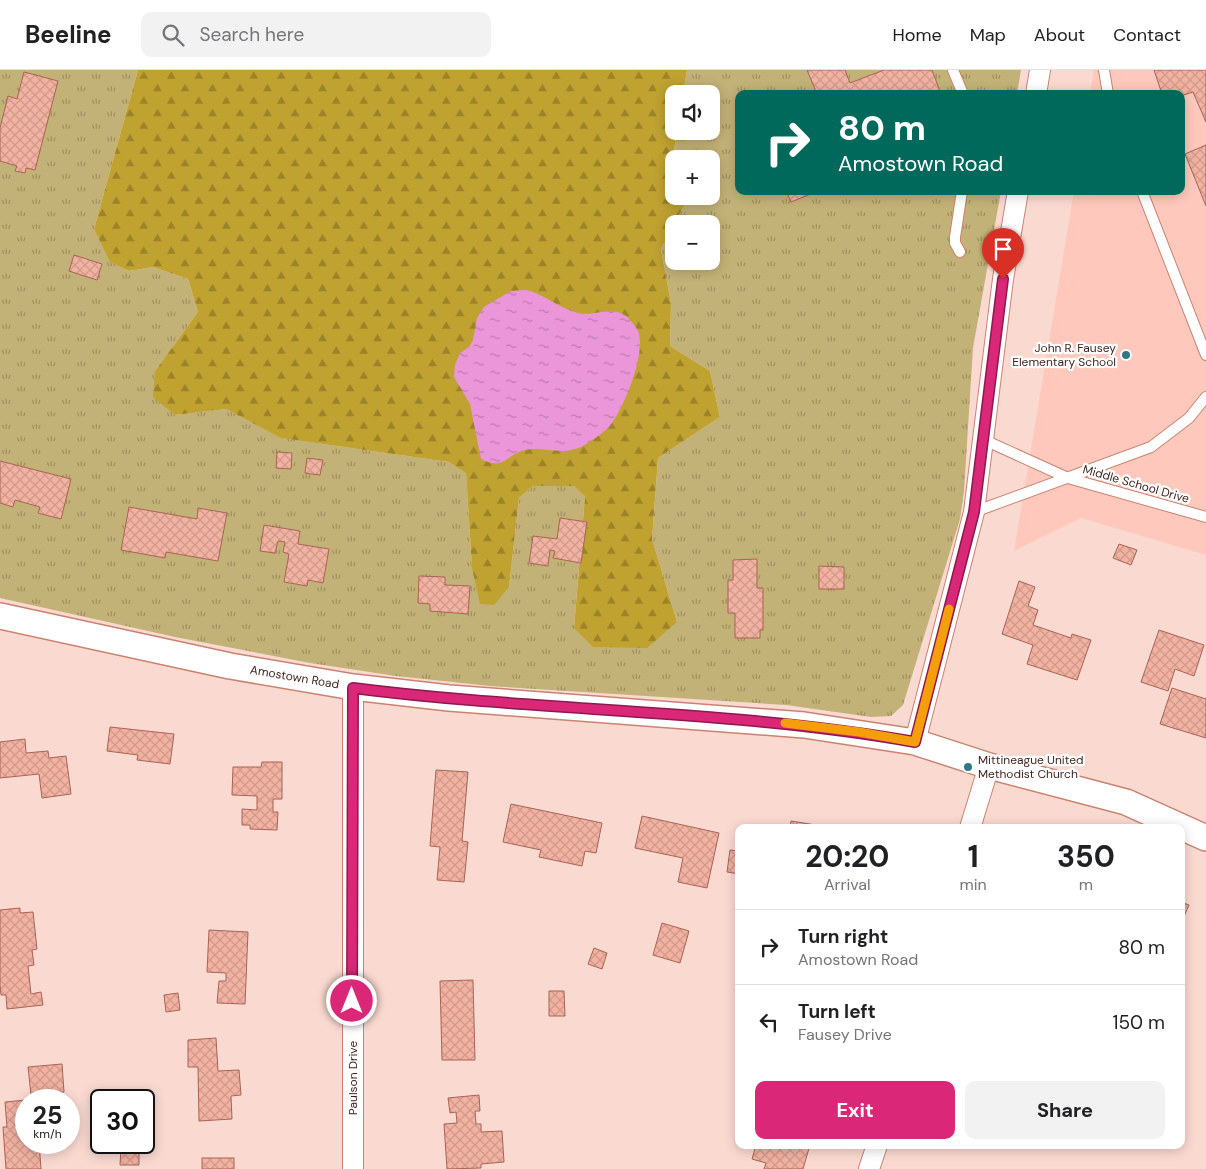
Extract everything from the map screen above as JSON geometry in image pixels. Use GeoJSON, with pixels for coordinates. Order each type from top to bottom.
{"type":"FeatureCollection","features":[{"type":"Feature","properties":{"kind":"street"},"geometry":{"type":"LineString","coordinates":[[1037,90],[1040,70]]}},
{"type":"Feature","properties":{"kind":"street"},"geometry":{"type":"LineString","coordinates":[[915,742],[974,512],[1003,279],[1017,195]]}},
{"type":"Feature","properties":{"kind":"street","name":"Amostown Road"},"geometry":{"type":"LineString","coordinates":[[0,616],[230,666],[353,688],[449,698],[804,725],[915,742],[988,766],[1126,802],[1175,824]]}},
{"type":"Feature","properties":{"kind":"street","name":"Paulson Drive"},"geometry":{"type":"LineString","coordinates":[[353,688],[353,1169]]}},
{"type":"Feature","properties":{"kind":"street"},"geometry":{"type":"LineString","coordinates":[[971,824],[988,766]]}},
{"type":"Feature","properties":{"kind":"street","name":"Amostown Road"},"geometry":{"type":"LineString","coordinates":[[1185,829],[1206,838]]}},
{"type":"Feature","properties":{"kind":"street"},"geometry":{"type":"LineString","coordinates":[[869,1169],[875,1149]]}},
{"type":"Feature","properties":{"kind":"lane"},"geometry":{"type":"LineString","coordinates":[[953,70],[961,90]]}},
{"type":"Feature","properties":{"kind":"lane"},"geometry":{"type":"LineString","coordinates":[[1104,70],[1107,90]]}},
{"type":"Feature","properties":{"kind":"lane"},"geometry":{"type":"LineString","coordinates":[[960,252],[955,243],[955,237],[961,195]]}},
{"type":"Feature","properties":{"kind":"lane"},"geometry":{"type":"LineString","coordinates":[[1144,195],[1206,355]]}},
{"type":"Feature","properties":{"kind":"lane"},"geometry":{"type":"LineString","coordinates":[[982,439],[1068,478],[1151,447],[1189,418],[1206,397]]}},
{"type":"Feature","properties":{"kind":"lane","name":"Middle School Drive"},"geometry":{"type":"LineString","coordinates":[[974,512],[1068,478],[1206,517]]}},
{"type":"Feature","properties":{"kind":"shaded area","name":"John R. Fausey Elementary School"},"geometry":{"type":"Polygon","coordinates":[[[1094,70],[1206,70],[1206,555],[1081,518],[1014,551],[1073,195],[1185,195],[1185,90],[1091,90],[1094,70]]]}},
{"type":"Feature","properties":{"kind":"green space"},"geometry":{"type":"Polygon","coordinates":[[[0,70],[138,70],[94,229],[111,262],[129,271],[153,267],[188,279],[198,312],[155,371],[175,415],[226,409],[282,438],[449,462],[466,472],[472,568],[509,587],[519,498],[533,486],[574,486],[585,495],[574,628],[677,622],[652,539],[658,458],[720,417],[710,371],[670,346],[671,303],[661,249],[665,241],[665,270],[720,270],[720,215],[679,215],[684,205],[720,205],[720,150],[674,150],[676,140],[720,140],[720,85],[684,85],[687,70],[1021,70],[1018,90],[735,90],[735,195],[1000,195],[973,348],[964,491],[960,519],[903,705],[891,716],[871,717],[786,705],[490,686],[396,676],[310,663],[175,637],[0,598],[0,70]]]}},
{"type":"Feature","properties":{"kind":"green space"},"geometry":{"type":"Polygon","coordinates":[[[138,70],[687,70],[684,85],[665,85],[665,140],[676,140],[674,150],[665,150],[665,205],[684,205],[679,215],[665,215],[665,241],[661,249],[671,303],[670,346],[710,371],[720,417],[658,458],[652,539],[677,622],[647,648],[593,647],[574,628],[585,496],[574,486],[533,486],[519,498],[509,587],[494,605],[480,604],[472,568],[466,473],[449,462],[281,438],[226,409],[175,415],[153,397],[155,371],[198,312],[188,279],[153,267],[129,271],[110,262],[94,229],[138,70]]]}},
{"type":"Feature","properties":{"kind":"water"},"geometry":{"type":"Polygon","coordinates":[[[511,291],[530,291],[578,313],[590,314],[614,311],[620,313],[626,316],[637,329],[640,341],[639,353],[632,381],[621,408],[609,427],[600,435],[574,450],[525,450],[500,463],[495,463],[481,459],[470,404],[454,377],[455,365],[460,353],[469,347],[473,340],[477,318],[484,307],[511,291]]]}},
{"type":"Feature","properties":{"kind":"building"},"geometry":{"type":"Polygon","coordinates":[[[807,70],[845,70],[850,83],[884,70],[932,70],[940,90],[815,90],[807,70]]]}},
{"type":"Feature","properties":{"kind":"building"},"geometry":{"type":"Polygon","coordinates":[[[1154,70],[1206,70],[1206,122],[1193,92],[1185,95],[1185,90],[1161,90],[1154,70]]]}},
{"type":"Feature","properties":{"kind":"building"},"geometry":{"type":"Polygon","coordinates":[[[24,72],[58,81],[35,170],[26,168],[25,173],[15,171],[17,166],[0,161],[0,128],[8,96],[17,99],[24,72]]]}},
{"type":"Feature","properties":{"kind":"building"},"geometry":{"type":"Polygon","coordinates":[[[1206,145],[1206,206],[1185,154],[1206,145]]]}},
{"type":"Feature","properties":{"kind":"building"},"geometry":{"type":"Polygon","coordinates":[[[788,195],[808,195],[791,202],[788,195]]]}},
{"type":"Feature","properties":{"kind":"building"},"geometry":{"type":"Polygon","coordinates":[[[74,255],[102,264],[97,280],[69,271],[74,255]]]}},
{"type":"Feature","properties":{"kind":"building"},"geometry":{"type":"Polygon","coordinates":[[[277,452],[292,453],[291,469],[276,468],[277,452]]]}},
{"type":"Feature","properties":{"kind":"building"},"geometry":{"type":"Polygon","coordinates":[[[307,458],[323,460],[320,475],[305,473],[307,458]]]}},
{"type":"Feature","properties":{"kind":"building"},"geometry":{"type":"Polygon","coordinates":[[[0,461],[71,479],[61,519],[38,513],[40,507],[15,500],[13,507],[0,503],[0,461]]]}},
{"type":"Feature","properties":{"kind":"building"},"geometry":{"type":"Polygon","coordinates":[[[129,507],[197,519],[198,508],[227,513],[218,561],[166,552],[165,558],[121,550],[129,507]]]}},
{"type":"Feature","properties":{"kind":"building"},"geometry":{"type":"Polygon","coordinates":[[[560,518],[587,522],[581,563],[553,558],[555,551],[550,550],[548,566],[529,563],[533,536],[557,539],[560,518]]]}},
{"type":"Feature","properties":{"kind":"building"},"geometry":{"type":"Polygon","coordinates":[[[264,525],[300,531],[298,544],[329,549],[323,583],[308,580],[307,586],[284,582],[289,554],[283,552],[285,542],[278,541],[275,553],[260,551],[264,525]]]}},
{"type":"Feature","properties":{"kind":"building"},"geometry":{"type":"Polygon","coordinates":[[[1119,544],[1137,550],[1131,565],[1113,558],[1119,544]]]}},
{"type":"Feature","properties":{"kind":"building"},"geometry":{"type":"Polygon","coordinates":[[[757,559],[757,588],[763,588],[763,630],[760,630],[760,638],[735,638],[735,613],[728,613],[728,580],[733,580],[733,560],[757,559]]]}},
{"type":"Feature","properties":{"kind":"building"},"geometry":{"type":"Polygon","coordinates":[[[819,566],[844,567],[844,589],[819,589],[819,566]]]}},
{"type":"Feature","properties":{"kind":"building"},"geometry":{"type":"Polygon","coordinates":[[[419,576],[445,577],[445,585],[470,586],[468,614],[430,611],[430,604],[418,603],[419,576]]]}},
{"type":"Feature","properties":{"kind":"building"},"geometry":{"type":"Polygon","coordinates":[[[1019,581],[1035,587],[1028,606],[1038,610],[1033,625],[1071,638],[1072,634],[1091,640],[1077,680],[1027,664],[1033,645],[1002,634],[1019,581]]]}},
{"type":"Feature","properties":{"kind":"building"},"geometry":{"type":"Polygon","coordinates":[[[1159,630],[1204,645],[1194,676],[1175,669],[1168,691],[1141,682],[1159,630]]]}},
{"type":"Feature","properties":{"kind":"building"},"geometry":{"type":"Polygon","coordinates":[[[1172,688],[1206,699],[1206,738],[1160,724],[1172,688]]]}},
{"type":"Feature","properties":{"kind":"building"},"geometry":{"type":"Polygon","coordinates":[[[110,727],[174,734],[170,764],[137,760],[138,755],[107,751],[110,727]]]}},
{"type":"Feature","properties":{"kind":"building"},"geometry":{"type":"Polygon","coordinates":[[[25,739],[26,753],[48,751],[49,758],[66,756],[71,794],[42,798],[39,774],[0,778],[0,742],[25,739]]]}},
{"type":"Feature","properties":{"kind":"building"},"geometry":{"type":"Polygon","coordinates":[[[262,762],[282,762],[282,799],[273,799],[273,812],[278,812],[277,830],[250,829],[250,825],[242,825],[242,809],[257,810],[257,796],[232,795],[233,767],[261,767],[262,762]]]}},
{"type":"Feature","properties":{"kind":"building"},"geometry":{"type":"Polygon","coordinates":[[[436,770],[468,772],[462,841],[468,842],[464,882],[437,880],[440,847],[430,846],[436,770]]]}},
{"type":"Feature","properties":{"kind":"building"},"geometry":{"type":"Polygon","coordinates":[[[511,804],[602,823],[596,853],[585,851],[582,866],[539,857],[541,850],[503,842],[511,804]]]}},
{"type":"Feature","properties":{"kind":"building"},"geometry":{"type":"Polygon","coordinates":[[[642,816],[719,833],[707,888],[678,882],[683,858],[635,848],[642,816]]]}},
{"type":"Feature","properties":{"kind":"building"},"geometry":{"type":"Polygon","coordinates":[[[791,821],[810,824],[791,824],[791,821]]]}},
{"type":"Feature","properties":{"kind":"building"},"geometry":{"type":"Polygon","coordinates":[[[730,850],[735,851],[735,873],[727,872],[730,850]]]}},
{"type":"Feature","properties":{"kind":"building"},"geometry":{"type":"Polygon","coordinates":[[[1185,904],[1189,905],[1185,914],[1185,904]]]}},
{"type":"Feature","properties":{"kind":"building"},"geometry":{"type":"Polygon","coordinates":[[[20,908],[20,913],[33,912],[37,949],[32,950],[34,965],[28,966],[31,994],[41,992],[43,1005],[7,1009],[6,995],[1,995],[0,985],[0,910],[20,908]]]}},
{"type":"Feature","properties":{"kind":"building"},"geometry":{"type":"Polygon","coordinates":[[[662,923],[689,931],[680,963],[653,955],[662,923]]]}},
{"type":"Feature","properties":{"kind":"building"},"geometry":{"type":"Polygon","coordinates":[[[209,930],[248,932],[245,1004],[217,1003],[219,981],[226,981],[226,973],[207,972],[209,930]]]}},
{"type":"Feature","properties":{"kind":"building"},"geometry":{"type":"Polygon","coordinates":[[[594,948],[607,953],[602,969],[588,964],[594,948]]]}},
{"type":"Feature","properties":{"kind":"building"},"geometry":{"type":"Polygon","coordinates":[[[473,980],[475,1060],[442,1060],[440,981],[473,980]]]}},
{"type":"Feature","properties":{"kind":"building"},"geometry":{"type":"Polygon","coordinates":[[[549,991],[564,991],[565,1016],[549,1016],[549,991]]]}},
{"type":"Feature","properties":{"kind":"building"},"geometry":{"type":"Polygon","coordinates":[[[178,993],[180,1010],[166,1012],[164,995],[178,993]]]}},
{"type":"Feature","properties":{"kind":"building"},"geometry":{"type":"Polygon","coordinates":[[[216,1038],[218,1071],[239,1070],[241,1095],[231,1096],[232,1119],[199,1121],[198,1067],[188,1067],[188,1040],[216,1038]]]}},
{"type":"Feature","properties":{"kind":"building"},"geometry":{"type":"Polygon","coordinates":[[[62,1064],[64,1089],[30,1089],[28,1067],[62,1064]]]}},
{"type":"Feature","properties":{"kind":"building"},"geometry":{"type":"Polygon","coordinates":[[[479,1095],[480,1111],[475,1111],[476,1124],[481,1124],[481,1132],[502,1131],[504,1162],[481,1164],[481,1168],[447,1169],[444,1124],[457,1123],[456,1112],[450,1113],[448,1098],[479,1095]]]}},
{"type":"Feature","properties":{"kind":"building"},"geometry":{"type":"Polygon","coordinates":[[[15,1101],[15,1154],[40,1154],[41,1169],[6,1169],[3,1127],[7,1127],[5,1102],[15,1101]]]}},
{"type":"Feature","properties":{"kind":"building"},"geometry":{"type":"Polygon","coordinates":[[[755,1149],[809,1149],[803,1169],[764,1169],[766,1163],[752,1159],[755,1149]]]}},
{"type":"Feature","properties":{"kind":"building"},"geometry":{"type":"Polygon","coordinates":[[[121,1154],[139,1154],[139,1165],[120,1165],[121,1154]]]}},
{"type":"Feature","properties":{"kind":"building"},"geometry":{"type":"Polygon","coordinates":[[[202,1158],[234,1158],[234,1169],[202,1169],[202,1158]]]}},
{"type":"Feature","properties":{"kind":"slow traffic"},"geometry":{"type":"LineString","coordinates":[[785,723],[859,732],[915,742],[949,609]]}},
{"type":"Feature","properties":{"kind":"place","name":"John R. Fausey Elementary School"},"geometry":{"type":"Point","coordinates":[1126,355]}},
{"type":"Feature","properties":{"kind":"place","name":"Mittineague United Methodist Church"},"geometry":{"type":"Point","coordinates":[968,767]}},
{"type":"Feature","properties":{"kind":"route"},"geometry":{"type":"LineString","coordinates":[[352,1001],[353,688],[449,698],[693,715],[804,725],[915,742],[974,512],[1003,279]]}}]}
